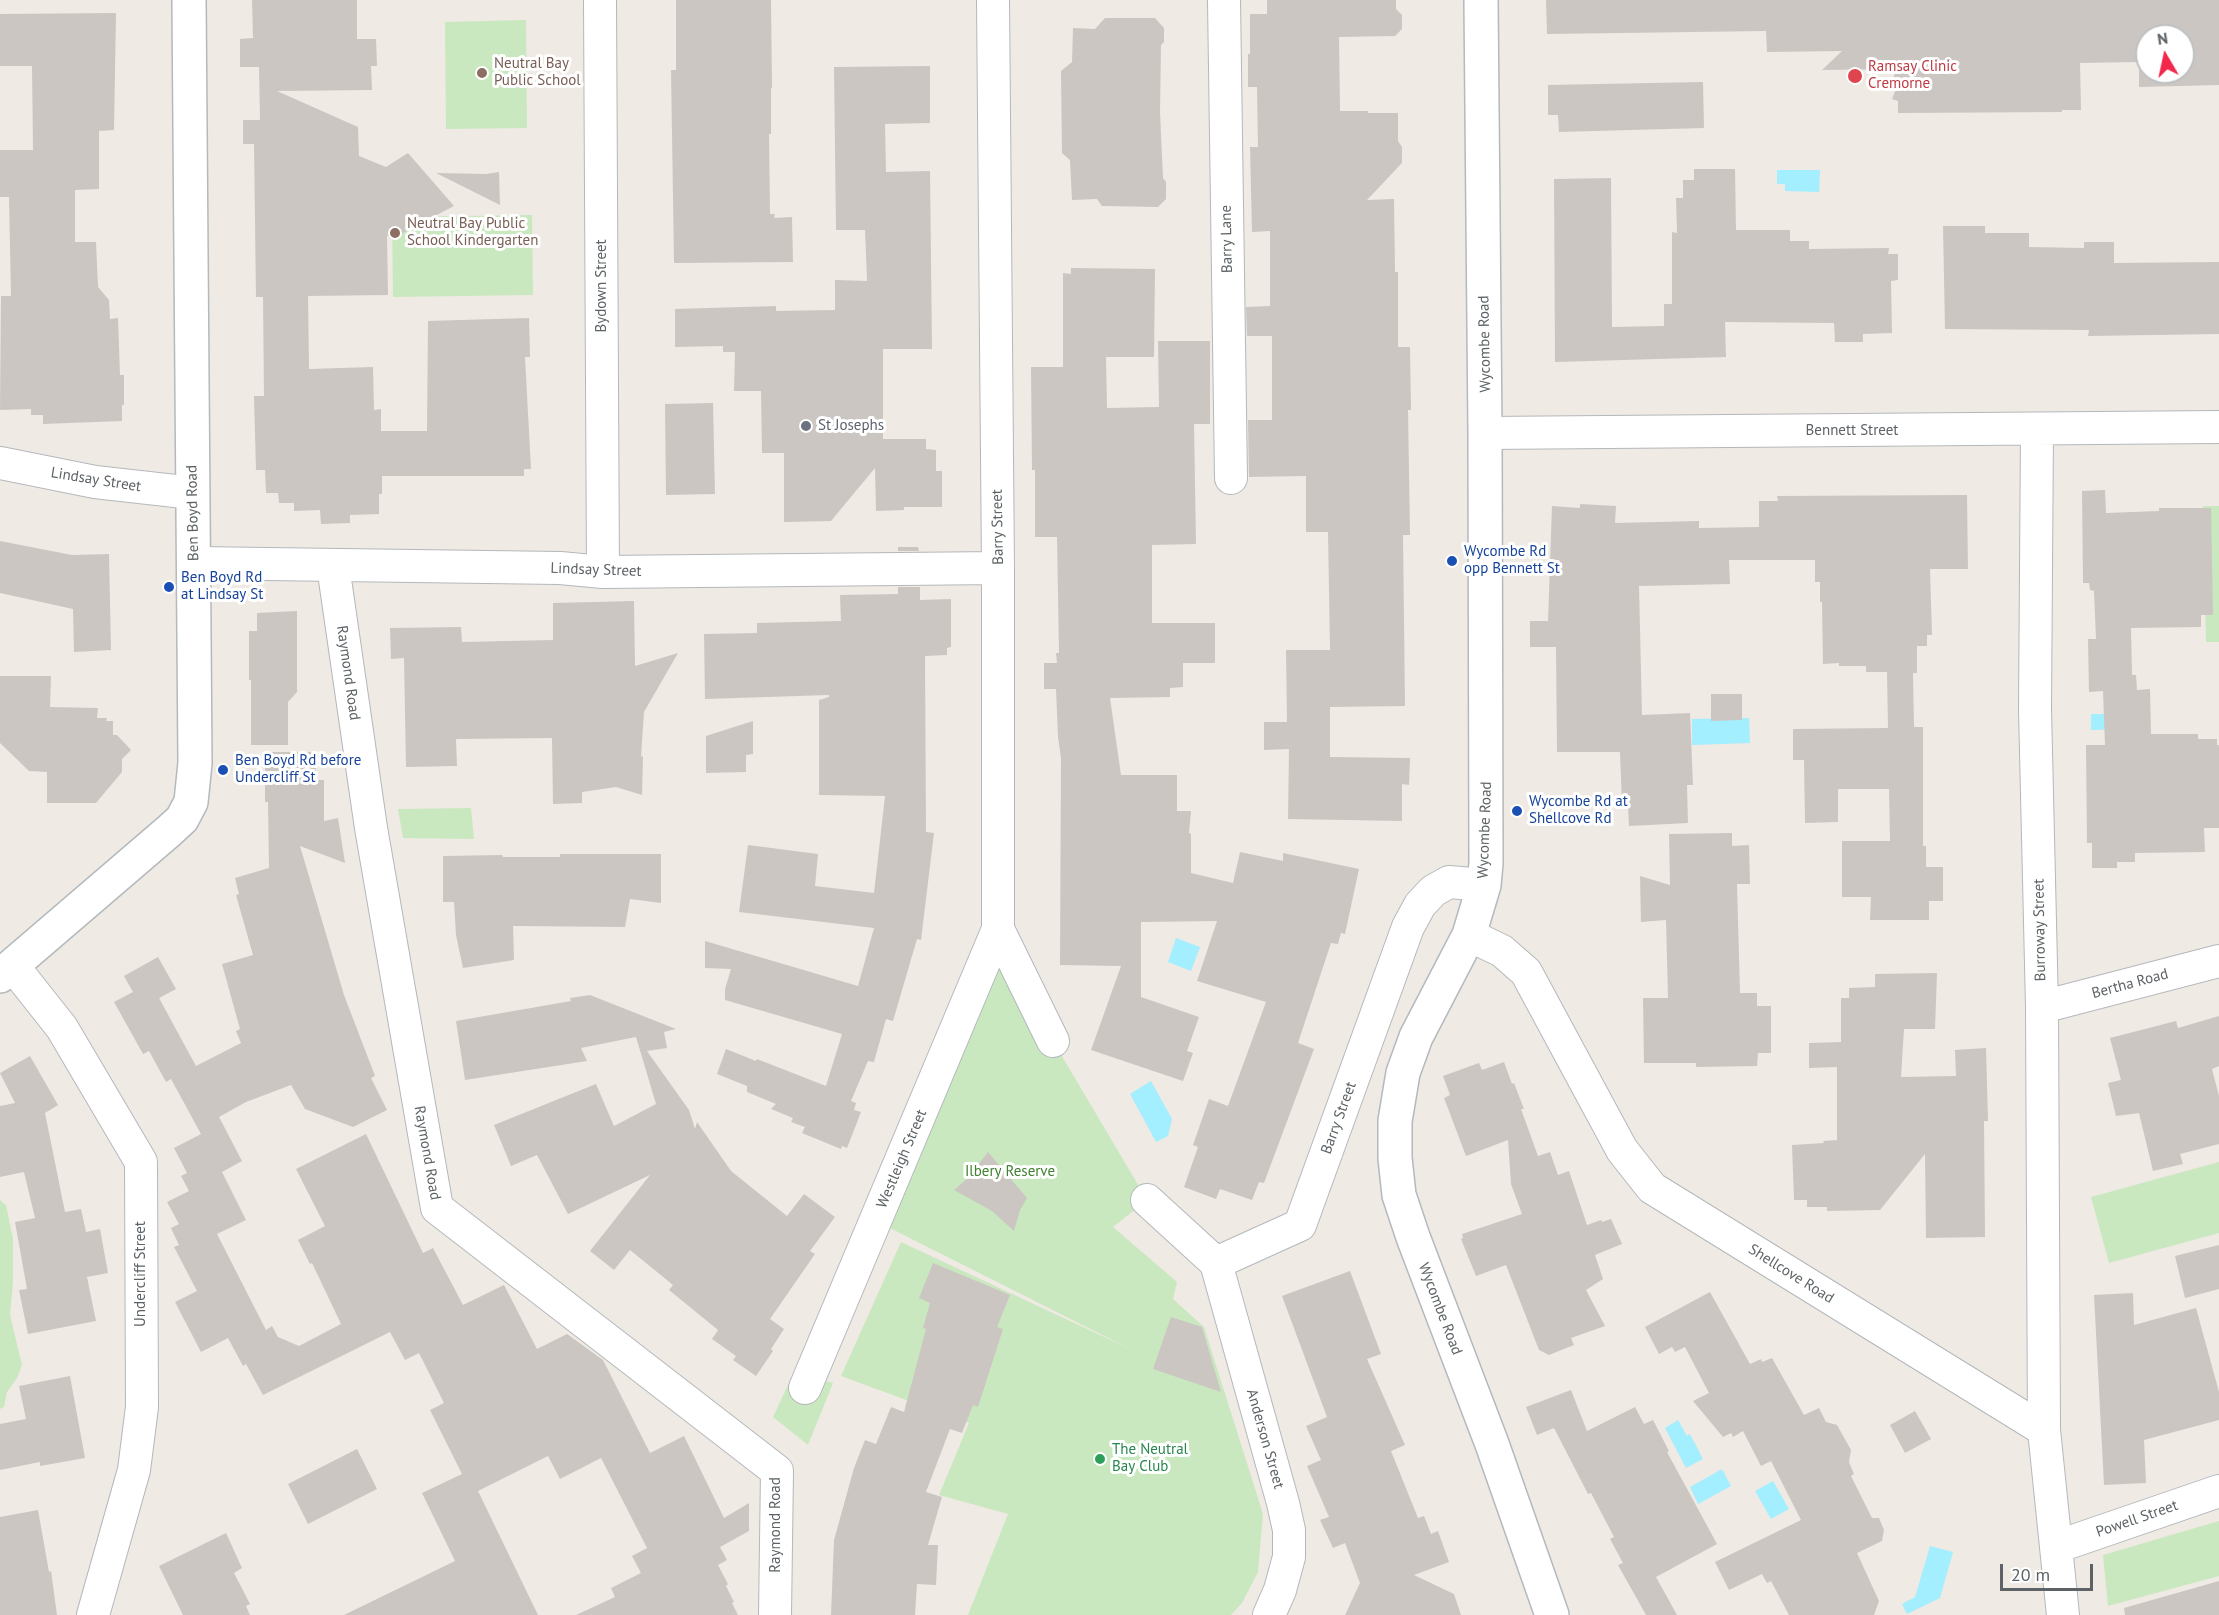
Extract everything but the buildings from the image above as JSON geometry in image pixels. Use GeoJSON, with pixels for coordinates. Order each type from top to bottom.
{"type":"FeatureCollection","features":[{"type":"Feature","properties":{"kind":"street","name":"Ben Boyd Road"},"geometry":{"type":"LineString","coordinates":[[6,971],[169,831],[182,819],[191,802],[195,763],[189,0]]}},
{"type":"Feature","properties":{"kind":"street","name":"Bydown Street"},"geometry":{"type":"LineString","coordinates":[[600,0],[603,572]]}},
{"type":"Feature","properties":{"kind":"street","name":"Barry Street"},"geometry":{"type":"LineString","coordinates":[[993,0],[998,568],[998,929],[1053,1041]]}},
{"type":"Feature","properties":{"kind":"street","name":"Barry Lane"},"geometry":{"type":"LineString","coordinates":[[1224,0],[1231,478]]}},
{"type":"Feature","properties":{"kind":"street","name":"Wycombe Road"},"geometry":{"type":"LineString","coordinates":[[1481,0],[1486,863],[1484,885],[1468,935],[1416,1037],[1403,1073],[1395,1121],[1396,1175],[1413,1237],[1492,1444],[1552,1615]]}},
{"type":"Feature","properties":{"kind":"street","name":"Bennett Street"},"geometry":{"type":"LineString","coordinates":[[1485,433],[2219,428]]}},
{"type":"Feature","properties":{"kind":"street","name":"Burroway Street"},"geometry":{"type":"LineString","coordinates":[[2037,430],[2036,710],[2042,1007],[2044,1430]]}},
{"type":"Feature","properties":{"kind":"street","name":"Lindsay Street"},"geometry":{"type":"LineString","coordinates":[[0,463],[96,482],[193,493]]}},
{"type":"Feature","properties":{"kind":"street","name":"Lindsay Street"},"geometry":{"type":"LineString","coordinates":[[194,563],[560,568],[603,572],[998,568]]}},
{"type":"Feature","properties":{"kind":"street","name":"Raymond Road"},"geometry":{"type":"LineString","coordinates":[[333,566],[371,828],[437,1208],[777,1471],[775,1615]]}},
{"type":"Feature","properties":{"kind":"street","name":"Barry Street"},"geometry":{"type":"LineString","coordinates":[[1216,1263],[1300,1225],[1408,927],[1420,905],[1433,891],[1449,882],[1484,885]]}},
{"type":"Feature","properties":{"kind":"street","name":"Westleigh Street"},"geometry":{"type":"LineString","coordinates":[[805,1388],[998,929]]}},
{"type":"Feature","properties":{"kind":"street","name":"Shellcove Road"},"geometry":{"type":"LineString","coordinates":[[1468,935],[1502,951],[1526,972],[1622,1150],[1652,1188],[2044,1430]]}},
{"type":"Feature","properties":{"kind":"street","name":"Bertha Road"},"geometry":{"type":"LineString","coordinates":[[2042,1007],[2219,961]]}},
{"type":"Feature","properties":{"kind":"street","name":"Undercliff Street"},"geometry":{"type":"LineString","coordinates":[[6,971],[62,1028],[141,1162],[142,1407],[134,1470],[93,1615]]}},
{"type":"Feature","properties":{"kind":"street"},"geometry":{"type":"LineString","coordinates":[[1147,1200],[1216,1263]]}},
{"type":"Feature","properties":{"kind":"street","name":"Anderson Street"},"geometry":{"type":"LineString","coordinates":[[1216,1263],[1289,1530],[1289,1557],[1280,1590],[1269,1615]]}},
{"type":"Feature","properties":{"kind":"street"},"geometry":{"type":"LineString","coordinates":[[2044,1430],[2063,1615]]}},
{"type":"Feature","properties":{"kind":"street","name":"Powell Street"},"geometry":{"type":"LineString","coordinates":[[2056,1546],[2219,1491]]}},
{"type":"Feature","properties":{"kind":"green space"},"geometry":{"type":"Polygon","coordinates":[[[526,20],[527,128],[446,129],[445,22],[526,20]]]}},
{"type":"Feature","properties":{"kind":"green space"},"geometry":{"type":"Polygon","coordinates":[[[532,215],[533,295],[393,297],[392,217],[532,215]]]}},
{"type":"Feature","properties":{"kind":"green space"},"geometry":{"type":"Polygon","coordinates":[[[2203,506],[2219,506],[2219,642],[2206,642],[2203,506]]]}},
{"type":"Feature","properties":{"kind":"green space"},"geometry":{"type":"Polygon","coordinates":[[[471,808],[474,839],[403,838],[398,809],[471,808]]]}},
{"type":"Feature","properties":{"kind":"green space","name":"The Neutral Bay Club"},"geometry":{"type":"Polygon","coordinates":[[[998,929],[1053,1041],[1147,1200],[1113,1227],[1177,1282],[1173,1299],[1204,1327],[1263,1514],[1258,1572],[1242,1603],[1231,1615],[968,1615],[1008,1514],[939,1495],[969,1423],[841,1376],[901,1242],[1130,1349],[876,1221],[998,929]]]}},
{"type":"Feature","properties":{"kind":"green space"},"geometry":{"type":"Polygon","coordinates":[[[2219,1162],[2219,1233],[2109,1263],[2091,1197],[2219,1162]]]}},
{"type":"Feature","properties":{"kind":"green space"},"geometry":{"type":"Polygon","coordinates":[[[0,1200],[6,1205],[13,1239],[10,1315],[22,1365],[17,1378],[7,1392],[4,1407],[0,1409],[0,1200]]]}},
{"type":"Feature","properties":{"kind":"green space"},"geometry":{"type":"Polygon","coordinates":[[[794,1372],[833,1383],[808,1445],[773,1417],[794,1372]]]}},
{"type":"Feature","properties":{"kind":"green space"},"geometry":{"type":"Polygon","coordinates":[[[2219,1521],[2219,1576],[2108,1606],[2103,1555],[2219,1521]]]}},
{"type":"Feature","properties":{"kind":"water"},"geometry":{"type":"Polygon","coordinates":[[[1777,170],[1820,170],[1819,192],[1785,191],[1785,184],[1777,184],[1777,170]]]}},
{"type":"Feature","properties":{"kind":"water"},"geometry":{"type":"Polygon","coordinates":[[[2091,714],[2138,714],[2138,729],[2091,730],[2091,714]]]}},
{"type":"Feature","properties":{"kind":"water"},"geometry":{"type":"Polygon","coordinates":[[[1749,718],[1750,743],[1692,745],[1692,719],[1749,718]]]}},
{"type":"Feature","properties":{"kind":"water"},"geometry":{"type":"Polygon","coordinates":[[[1176,938],[1200,947],[1191,971],[1168,962],[1176,938]]]}},
{"type":"Feature","properties":{"kind":"water"},"geometry":{"type":"Polygon","coordinates":[[[1151,1081],[1172,1119],[1168,1136],[1156,1142],[1130,1094],[1151,1081]]]}},
{"type":"Feature","properties":{"kind":"water"},"geometry":{"type":"Polygon","coordinates":[[[1678,1420],[1687,1436],[1690,1434],[1703,1459],[1686,1468],[1665,1428],[1678,1420]]]}},
{"type":"Feature","properties":{"kind":"water"},"geometry":{"type":"Polygon","coordinates":[[[1722,1469],[1731,1486],[1698,1504],[1690,1487],[1722,1469]]]}},
{"type":"Feature","properties":{"kind":"water"},"geometry":{"type":"Polygon","coordinates":[[[1773,1481],[1789,1509],[1771,1519],[1755,1491],[1773,1481]]]}},
{"type":"Feature","properties":{"kind":"water"},"geometry":{"type":"Polygon","coordinates":[[[1930,1546],[1953,1552],[1940,1598],[1907,1614],[1902,1604],[1915,1597],[1930,1546]]]}},
{"type":"Feature","properties":{"kind":"place","name":"Neutral Bay Public School"},"geometry":{"type":"Point","coordinates":[482,73]}},
{"type":"Feature","properties":{"kind":"place","name":"Ramsay Clinic Cremorne"},"geometry":{"type":"Point","coordinates":[1855,76]}},
{"type":"Feature","properties":{"kind":"place","name":"Neutral Bay Public School Kindergarten"},"geometry":{"type":"Point","coordinates":[395,233]}},
{"type":"Feature","properties":{"kind":"place","name":"St Josephs"},"geometry":{"type":"Point","coordinates":[806,426]}},
{"type":"Feature","properties":{"kind":"place","name":"Wycombe Rd opp Bennett St"},"geometry":{"type":"Point","coordinates":[1452,561]}},
{"type":"Feature","properties":{"kind":"place","name":"Ben Boyd Rd at Lindsay St"},"geometry":{"type":"Point","coordinates":[169,587]}},
{"type":"Feature","properties":{"kind":"place","name":"Ben Boyd Rd before Undercliff St"},"geometry":{"type":"Point","coordinates":[223,770]}},
{"type":"Feature","properties":{"kind":"place","name":"Wycombe Rd at Shellcove Rd"},"geometry":{"type":"Point","coordinates":[1517,811]}},
{"type":"Feature","properties":{"kind":"place","name":"The Neutral Bay Club"},"geometry":{"type":"Point","coordinates":[1100,1459]}},
{"type":"Feature","properties":{"kind":"park label","name":"Ilbery Reserve"},"geometry":{"type":"Point","coordinates":[1010,1172]}}]}
